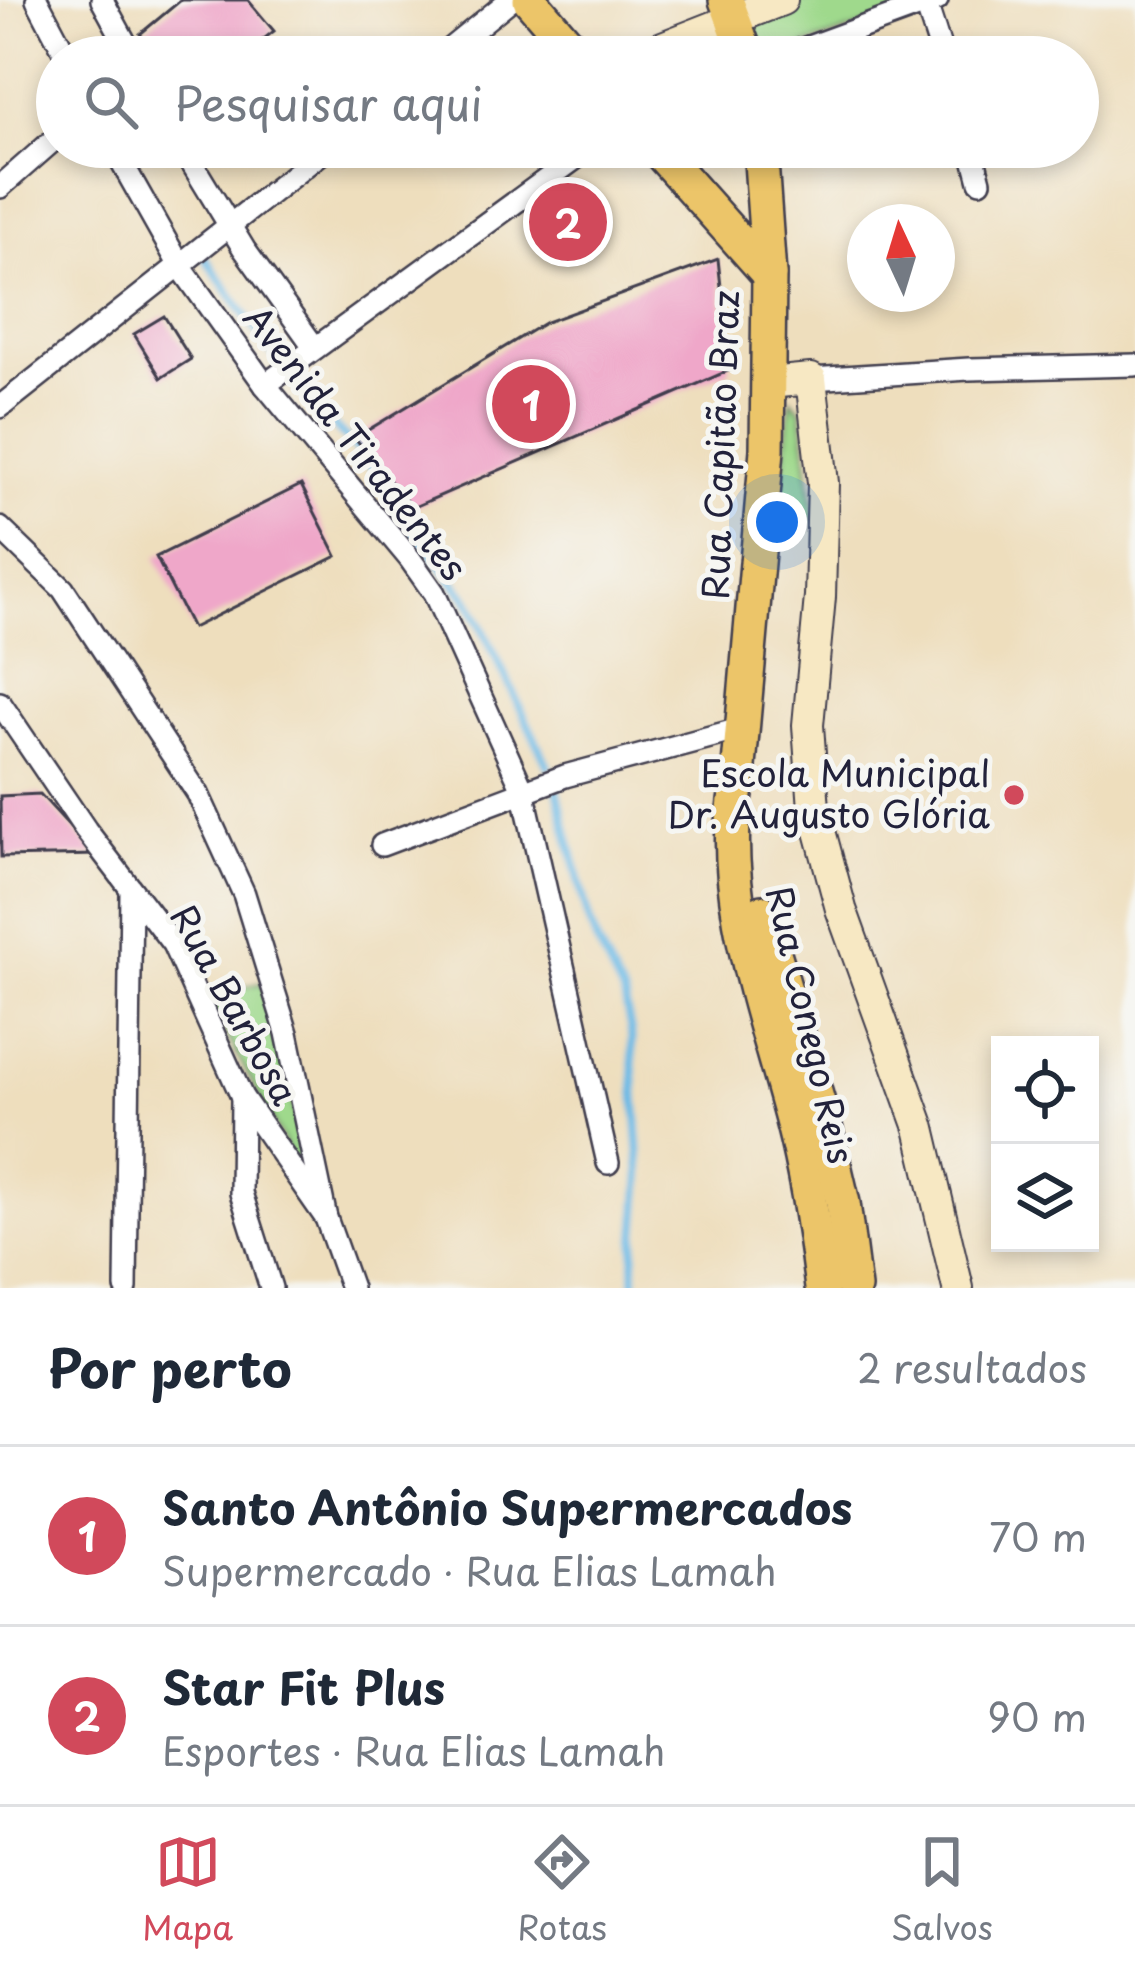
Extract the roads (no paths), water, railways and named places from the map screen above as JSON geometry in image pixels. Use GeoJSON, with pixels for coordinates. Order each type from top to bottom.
{"type":"FeatureCollection","features":[{"type":"Feature","properties":{"kind":"main road"},"geometry":{"type":"LineString","coordinates":[[530,0],[561,36]]}},
{"type":"Feature","properties":{"kind":"main road","name":"Rua Capitão Braz"},"geometry":{"type":"LineString","coordinates":[[674,168],[769,275],[766,485],[737,789]]}},
{"type":"Feature","properties":{"kind":"main road"},"geometry":{"type":"LineString","coordinates":[[761,168],[769,275]]}},
{"type":"Feature","properties":{"kind":"main road","name":"Rua Conego Reis"},"geometry":{"type":"LineString","coordinates":[[737,789],[729,830],[744,929],[811,1201],[822,1288]]}},
{"type":"Feature","properties":{"kind":"main road","name":"Rua Conego Reis"},"geometry":{"type":"LineString","coordinates":[[737,789],[764,922],[843,1203],[854,1288]]}},
{"type":"Feature","properties":{"kind":"street"},"geometry":{"type":"LineString","coordinates":[[37,0],[56,36]]}},
{"type":"Feature","properties":{"kind":"street"},"geometry":{"type":"LineString","coordinates":[[102,0],[122,36]]}},
{"type":"Feature","properties":{"kind":"street"},"geometry":{"type":"LineString","coordinates":[[466,36],[510,0]]}},
{"type":"Feature","properties":{"kind":"street"},"geometry":{"type":"LineString","coordinates":[[677,36],[729,9],[782,0]]}},
{"type":"Feature","properties":{"kind":"street"},"geometry":{"type":"LineString","coordinates":[[839,36],[932,2],[939,36]]}},
{"type":"Feature","properties":{"kind":"street"},"geometry":{"type":"LineString","coordinates":[[0,188],[36,156]]}},
{"type":"Feature","properties":{"kind":"street","name":"Avenida Tiradentes"},"geometry":{"type":"LineString","coordinates":[[125,168],[179,266],[265,385],[434,592],[523,790],[608,1162]]}},
{"type":"Feature","properties":{"kind":"street"},"geometry":{"type":"LineString","coordinates":[[195,168],[315,348]]}},
{"type":"Feature","properties":{"kind":"street"},"geometry":{"type":"LineString","coordinates":[[0,407],[303,168]]}},
{"type":"Feature","properties":{"kind":"street"},"geometry":{"type":"LineString","coordinates":[[265,385],[562,168]]}},
{"type":"Feature","properties":{"kind":"street"},"geometry":{"type":"LineString","coordinates":[[976,168],[980,181]]}},
{"type":"Feature","properties":{"kind":"street"},"geometry":{"type":"LineString","coordinates":[[768,383],[968,369],[1135,365]]}},
{"type":"Feature","properties":{"kind":"street"},"geometry":{"type":"LineString","coordinates":[[811,379],[823,483],[820,597],[808,725],[814,808],[841,909],[920,1128],[958,1288]]}},
{"type":"Feature","properties":{"kind":"street"},"geometry":{"type":"LineString","coordinates":[[0,549],[1,528]]}},
{"type":"Feature","properties":{"kind":"street"},"geometry":{"type":"LineString","coordinates":[[1,528],[76,607],[198,794],[244,894],[287,1033],[326,1218]]}},
{"type":"Feature","properties":{"kind":"street","name":"Rua Barbosa"},"geometry":{"type":"LineString","coordinates":[[0,704],[173,944],[242,1097],[326,1218],[352,1288]]}},
{"type":"Feature","properties":{"kind":"street"},"geometry":{"type":"LineString","coordinates":[[382,845],[523,790],[740,729]]}},
{"type":"Feature","properties":{"kind":"street"},"geometry":{"type":"LineString","coordinates":[[126,1288],[131,891]]}},
{"type":"Feature","properties":{"kind":"street"},"geometry":{"type":"LineString","coordinates":[[242,1097],[241,1193],[271,1288]]}},
{"type":"Feature","properties":{"kind":"waterway"},"geometry":{"type":"LineString","coordinates":[[203,255],[273,354]]}},
{"type":"Feature","properties":{"kind":"waterway"},"geometry":{"type":"LineString","coordinates":[[292,382],[367,460],[398,513],[470,602],[548,766]]}},
{"type":"Feature","properties":{"kind":"waterway"},"geometry":{"type":"LineString","coordinates":[[556,786],[587,913],[624,996],[631,1031],[641,1173],[635,1288]]}},
{"type":"Feature","properties":{"kind":"place","name":"Star Fit Plus"},"geometry":{"type":"Point","coordinates":[568,222]}},
{"type":"Feature","properties":{"kind":"place","name":"Santo Antônio Supermercados"},"geometry":{"type":"Point","coordinates":[531,404]}},
{"type":"Feature","properties":{"kind":"place","name":"Escola Municipal Dr. Augusto Glória"},"geometry":{"type":"Point","coordinates":[1014,795]}}]}
